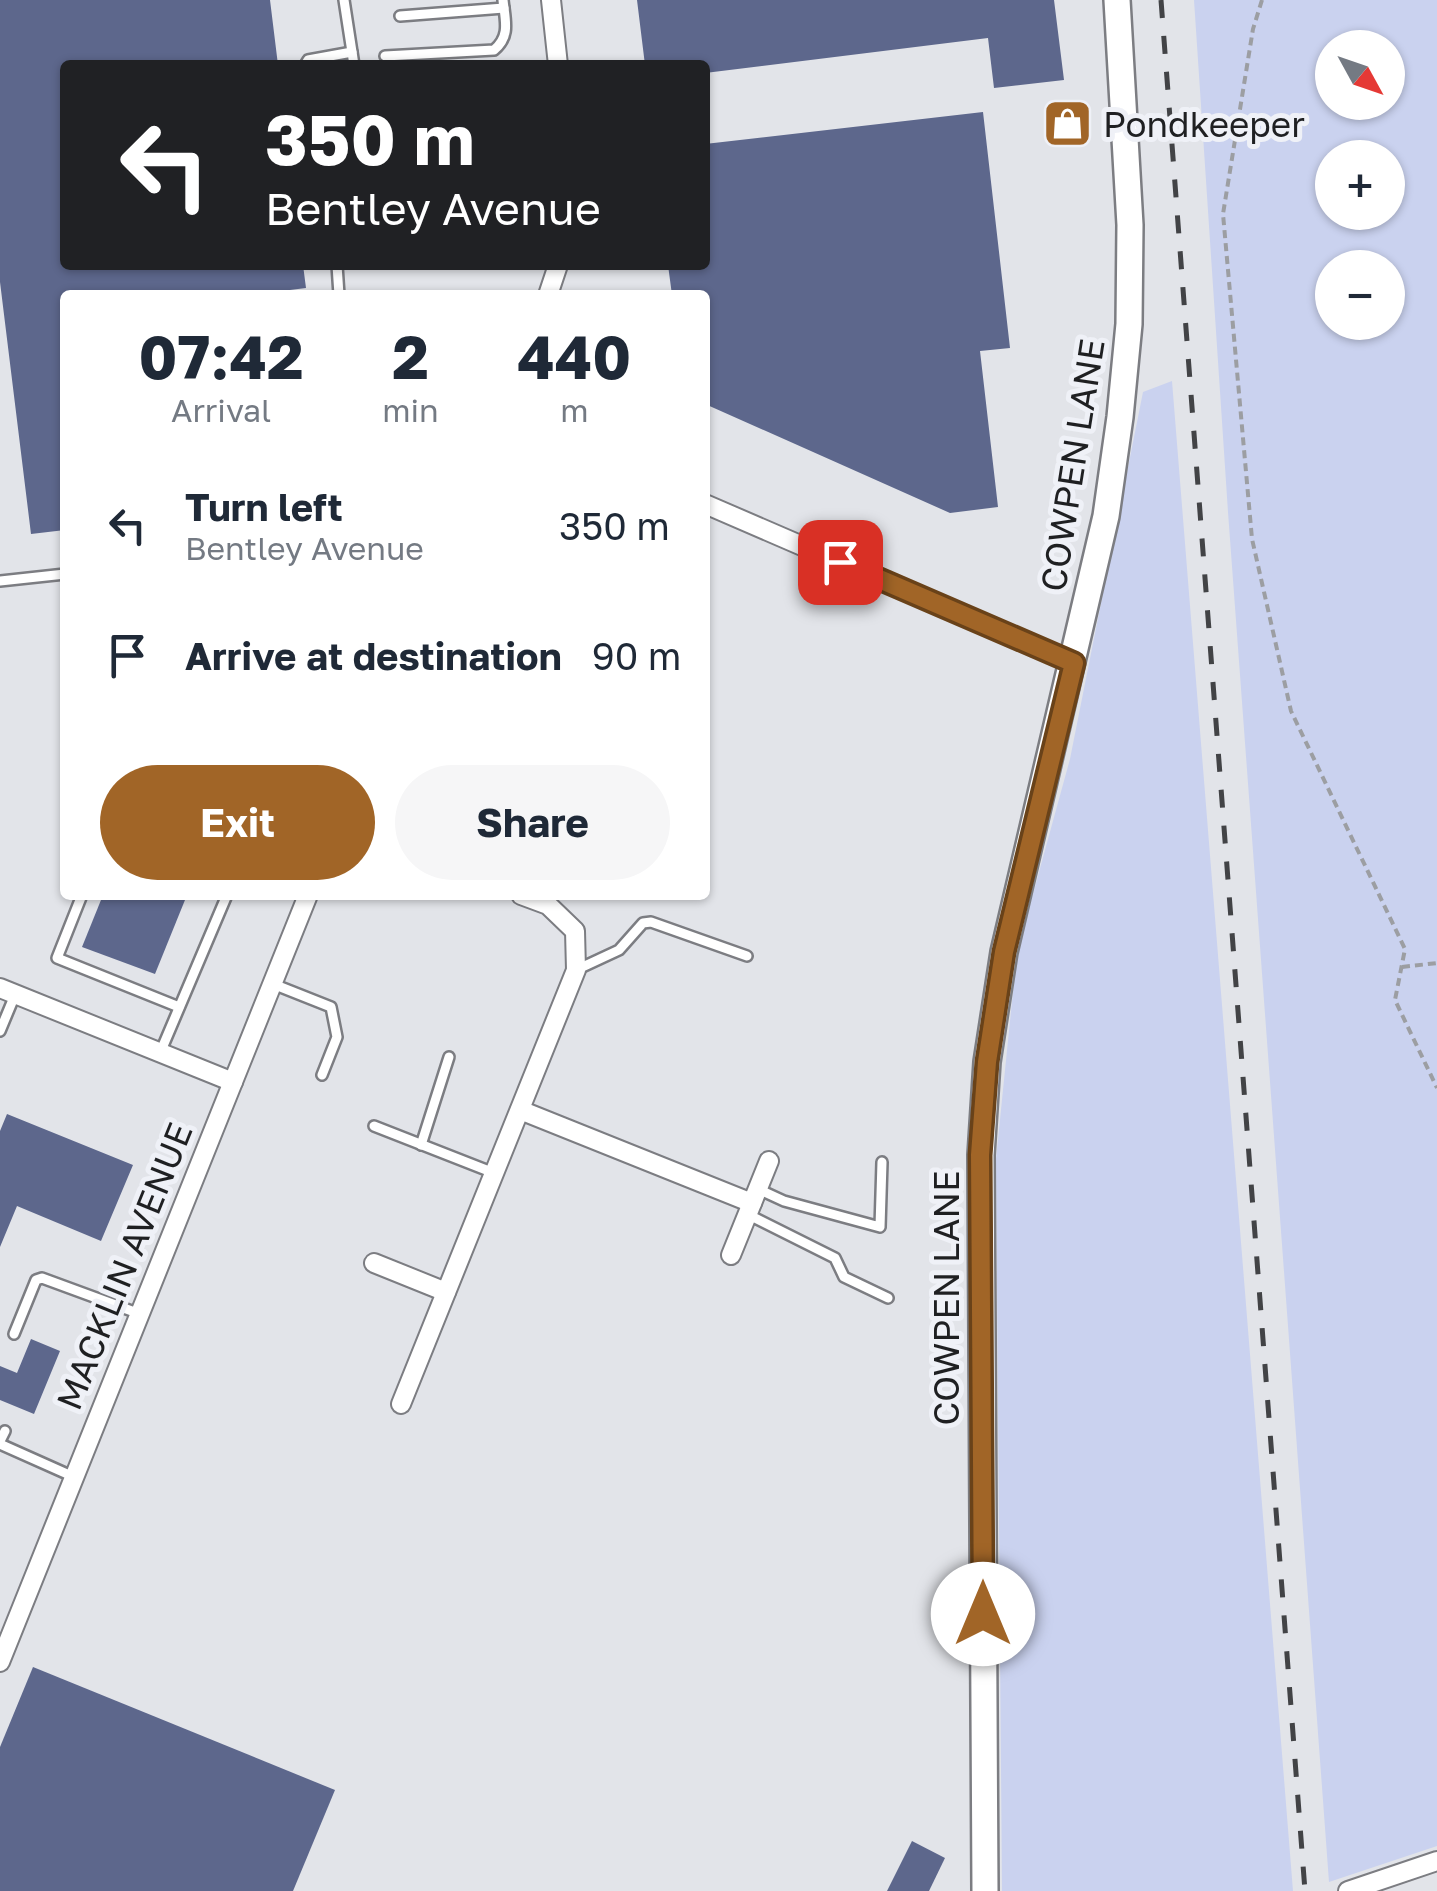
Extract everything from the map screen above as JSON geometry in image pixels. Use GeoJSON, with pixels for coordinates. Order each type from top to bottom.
{"type":"FeatureCollection","features":[{"type":"Feature","properties":{"kind":"street"},"geometry":{"type":"LineString","coordinates":[[551,0],[557,60]]}},
{"type":"Feature","properties":{"kind":"street","name":"COWPEN LANE"},"geometry":{"type":"LineString","coordinates":[[986,1891],[980,1155],[987,1062],[1004,952],[1106,516],[1129,324],[1130,224],[1117,0]]}},
{"type":"Feature","properties":{"kind":"street"},"geometry":{"type":"LineString","coordinates":[[710,506],[1074,663]]}},
{"type":"Feature","properties":{"kind":"street","name":"MACKLIN AVENUE"},"geometry":{"type":"LineString","coordinates":[[0,1662],[306,900]]}},
{"type":"Feature","properties":{"kind":"street"},"geometry":{"type":"LineString","coordinates":[[402,1404],[576,970],[575,931],[548,906],[533,900]]}},
{"type":"Feature","properties":{"kind":"street"},"geometry":{"type":"LineString","coordinates":[[8,991],[233,1082]]}},
{"type":"Feature","properties":{"kind":"street"},"geometry":{"type":"LineString","coordinates":[[520,1110],[752,1202]]}},
{"type":"Feature","properties":{"kind":"street"},"geometry":{"type":"LineString","coordinates":[[730,1255],[769,1161]]}},
{"type":"Feature","properties":{"kind":"street"},"geometry":{"type":"LineString","coordinates":[[374,1263],[446,1292]]}},
{"type":"Feature","properties":{"kind":"street"},"geometry":{"type":"LineString","coordinates":[[1348,1891],[1437,1861]]}},
{"type":"Feature","properties":{"kind":"lane"},"geometry":{"type":"LineString","coordinates":[[344,0],[353,60]]}},
{"type":"Feature","properties":{"kind":"lane"},"geometry":{"type":"LineString","coordinates":[[385,56],[494,50],[505,41],[503,4],[400,16]]}},
{"type":"Feature","properties":{"kind":"lane"},"geometry":{"type":"LineString","coordinates":[[308,60],[352,52]]}},
{"type":"Feature","properties":{"kind":"lane"},"geometry":{"type":"LineString","coordinates":[[0,581],[60,575]]}},
{"type":"Feature","properties":{"kind":"lane"},"geometry":{"type":"LineString","coordinates":[[80,900],[57,958],[179,1008]]}},
{"type":"Feature","properties":{"kind":"lane"},"geometry":{"type":"LineString","coordinates":[[160,1053],[225,900]]}},
{"type":"Feature","properties":{"kind":"lane"},"geometry":{"type":"LineString","coordinates":[[576,970],[620,950],[643,922],[747,956]]}},
{"type":"Feature","properties":{"kind":"lane"},"geometry":{"type":"LineString","coordinates":[[273,984],[331,1007],[337,1037],[322,1075]]}},
{"type":"Feature","properties":{"kind":"lane"},"geometry":{"type":"LineString","coordinates":[[0,1031],[8,991]]}},
{"type":"Feature","properties":{"kind":"lane"},"geometry":{"type":"LineString","coordinates":[[421,1144],[448,1057]]}},
{"type":"Feature","properties":{"kind":"lane"},"geometry":{"type":"LineString","coordinates":[[374,1126],[494,1174]]}},
{"type":"Feature","properties":{"kind":"lane"},"geometry":{"type":"LineString","coordinates":[[752,1202],[784,1200],[880,1228],[882,1162]]}},
{"type":"Feature","properties":{"kind":"lane"},"geometry":{"type":"LineString","coordinates":[[752,1202],[835,1258],[844,1278],[888,1298]]}},
{"type":"Feature","properties":{"kind":"lane"},"geometry":{"type":"LineString","coordinates":[[14,1334],[36,1280],[42,1278],[140,1314]]}},
{"type":"Feature","properties":{"kind":"lane"},"geometry":{"type":"LineString","coordinates":[[4,1430],[0,1442],[74,1477]]}},
{"type":"Feature","properties":{"kind":"path"},"geometry":{"type":"LineString","coordinates":[[1262,0],[1253,29],[1223,214],[1252,539],[1291,711],[1405,949],[1395,1000],[1437,1088]]}},
{"type":"Feature","properties":{"kind":"path"},"geometry":{"type":"LineString","coordinates":[[1402,967],[1437,962]]}},
{"type":"Feature","properties":{"kind":"shaded area"},"geometry":{"type":"Polygon","coordinates":[[[1194,0],[1437,0],[1437,1846],[1329,1882],[1194,0]]]}},
{"type":"Feature","properties":{"kind":"shaded area"},"geometry":{"type":"Polygon","coordinates":[[[1172,381],[1293,1891],[1002,1891],[996,1159],[1017,952],[1070,759],[1143,392],[1172,381]]]}},
{"type":"Feature","properties":{"kind":"building"},"geometry":{"type":"Polygon","coordinates":[[[0,0],[270,0],[277,60],[60,60],[60,270],[304,270],[306,288],[60,290],[60,531],[31,534],[0,282],[0,0]]]}},
{"type":"Feature","properties":{"kind":"building"},"geometry":{"type":"Polygon","coordinates":[[[637,0],[1054,0],[1064,80],[994,88],[988,38],[710,72],[710,60],[644,60],[637,0]]]}},
{"type":"Feature","properties":{"kind":"building"},"geometry":{"type":"Polygon","coordinates":[[[983,112],[1010,348],[980,351],[998,507],[950,513],[710,406],[710,290],[671,290],[669,270],[710,270],[710,143],[983,112]]]}},
{"type":"Feature","properties":{"kind":"building"},"geometry":{"type":"Polygon","coordinates":[[[101,900],[185,900],[155,974],[82,947],[101,900]]]}},
{"type":"Feature","properties":{"kind":"building"},"geometry":{"type":"Polygon","coordinates":[[[7,1114],[133,1165],[101,1241],[17,1206],[0,1247],[0,1131],[7,1114]]]}},
{"type":"Feature","properties":{"kind":"building"},"geometry":{"type":"Polygon","coordinates":[[[31,1339],[60,1351],[34,1414],[0,1400],[0,1366],[17,1373],[31,1339]]]}},
{"type":"Feature","properties":{"kind":"building"},"geometry":{"type":"Polygon","coordinates":[[[33,1667],[335,1790],[293,1891],[0,1891],[0,1747],[33,1667]]]}},
{"type":"Feature","properties":{"kind":"building"},"geometry":{"type":"Polygon","coordinates":[[[912,1841],[945,1858],[929,1891],[887,1891],[912,1841]]]}},
{"type":"Feature","properties":{"kind":"railway"},"geometry":{"type":"LineString","coordinates":[[1161,0],[1305,1891]]}},
{"type":"Feature","properties":{"kind":"place","name":"Pondkeeper"},"geometry":{"type":"Point","coordinates":[1068,124]}},
{"type":"Feature","properties":{"kind":"route"},"geometry":{"type":"LineString","coordinates":[[840,562],[1074,663],[1004,952],[987,1062],[980,1155],[983,1614]]}}]}
